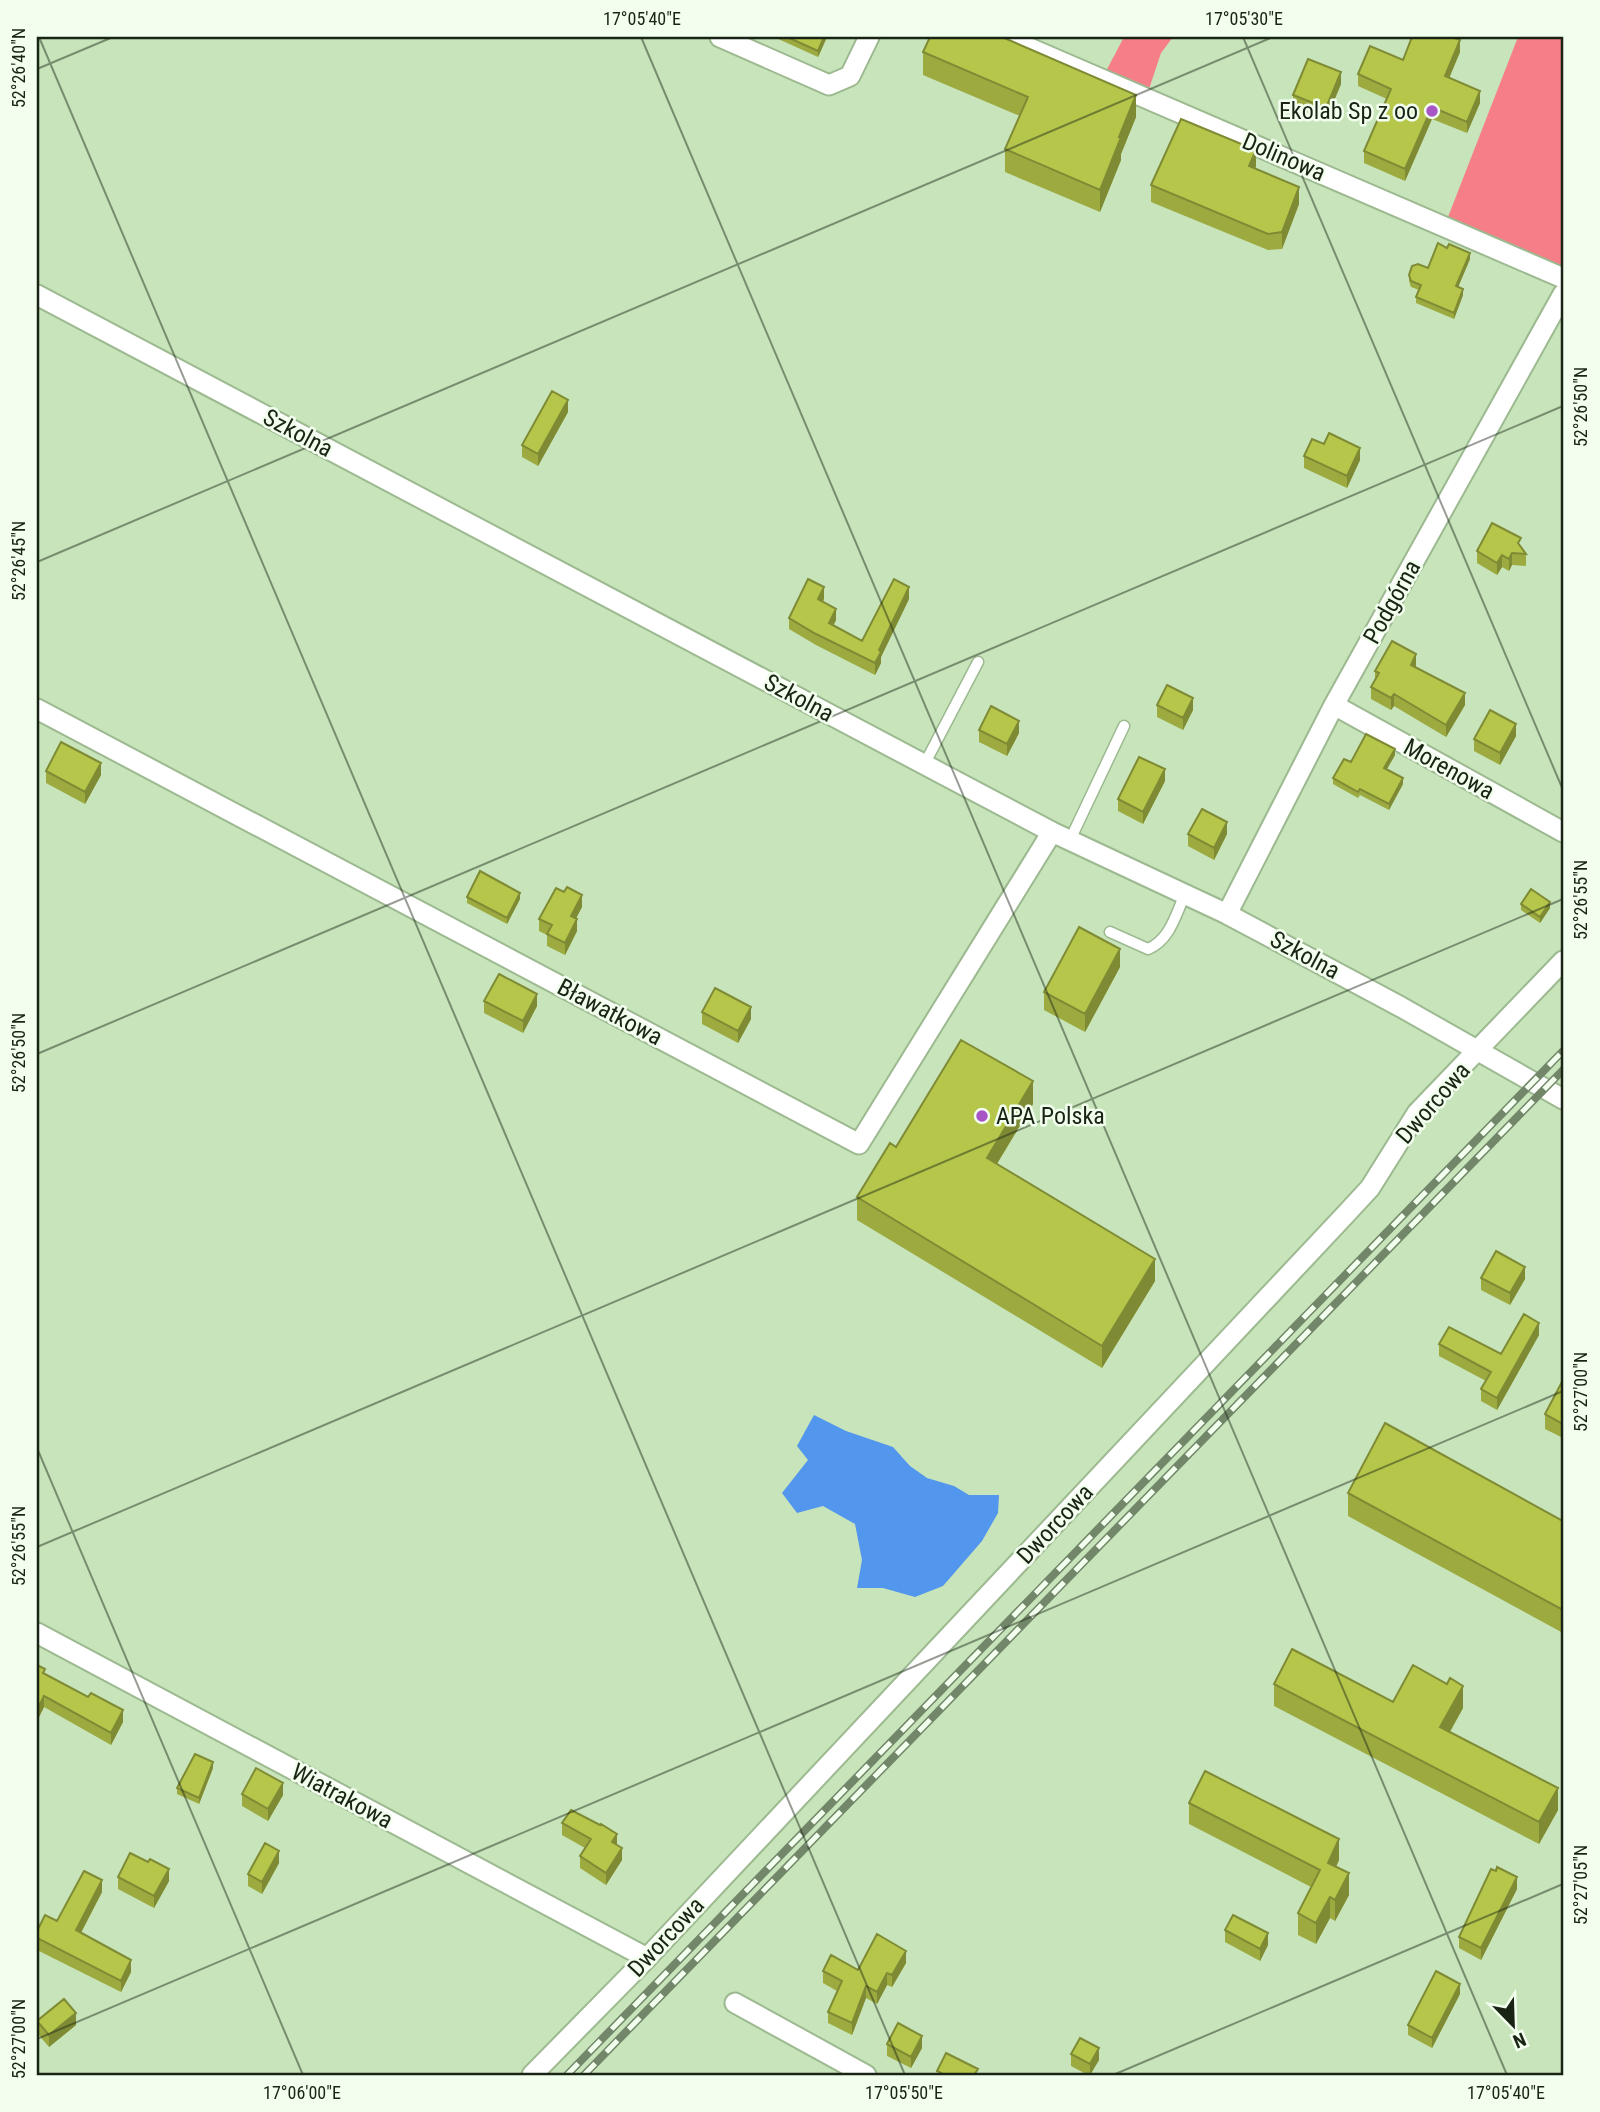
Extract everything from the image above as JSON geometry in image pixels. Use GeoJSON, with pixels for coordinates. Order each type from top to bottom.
{"type":"FeatureCollection","features":[{"type":"Feature","properties":{"kind":"street"},"geometry":{"type":"LineString","coordinates":[[720,37],[829,85],[850,76],[869,37]]}},
{"type":"Feature","properties":{"kind":"street","name":"Dolinowa"},"geometry":{"type":"LineString","coordinates":[[1004,37],[1563,278]]}},
{"type":"Feature","properties":{"kind":"street","name":"Podgórna"},"geometry":{"type":"LineString","coordinates":[[1227,914],[1334,705],[1563,294]]}},
{"type":"Feature","properties":{"kind":"street","name":"Szkolna"},"geometry":{"type":"LineString","coordinates":[[37,295],[1052,832],[1227,914],[1401,1007],[1563,1099]]}},
{"type":"Feature","properties":{"kind":"street","name":"Morenowa"},"geometry":{"type":"LineString","coordinates":[[1334,705],[1563,832]]}},
{"type":"Feature","properties":{"kind":"street","name":"Bławatkowa"},"geometry":{"type":"LineString","coordinates":[[37,709],[859,1144],[1052,832]]}},
{"type":"Feature","properties":{"kind":"street","name":"Dworcowa"},"geometry":{"type":"LineString","coordinates":[[532,2075],[647,1958],[1370,1188],[1417,1113],[1563,961]]}},
{"type":"Feature","properties":{"kind":"street","name":"Wiatrakowa"},"geometry":{"type":"LineString","coordinates":[[37,1633],[647,1958]]}},
{"type":"Feature","properties":{"kind":"street"},"geometry":{"type":"LineString","coordinates":[[735,2003],[866,2075]]}},
{"type":"Feature","properties":{"kind":"lane"},"geometry":{"type":"LineString","coordinates":[[924,765],[978,662]]}},
{"type":"Feature","properties":{"kind":"lane"},"geometry":{"type":"LineString","coordinates":[[1070,840],[1124,726]]}},
{"type":"Feature","properties":{"kind":"lane"},"geometry":{"type":"LineString","coordinates":[[1110,932],[1148,949],[1158,945],[1168,932],[1186,893]]}},
{"type":"Feature","properties":{"kind":"shaded area"},"geometry":{"type":"Polygon","coordinates":[[[1124,37],[1173,37],[1161,53],[1147,95],[1104,75],[1124,37]]]}},
{"type":"Feature","properties":{"kind":"shaded area"},"geometry":{"type":"Polygon","coordinates":[[[1518,37],[1563,37],[1563,268],[1448,217],[1518,37]]]}},
{"type":"Feature","properties":{"kind":"water"},"geometry":{"type":"Polygon","coordinates":[[[814,1415],[846,1431],[893,1447],[910,1466],[927,1478],[954,1486],[969,1495],[999,1495],[998,1513],[982,1541],[943,1586],[915,1597],[883,1588],[857,1588],[862,1560],[855,1524],[823,1506],[797,1513],[782,1493],[808,1460],[797,1446],[814,1415]]]}},
{"type":"Feature","properties":{"kind":"building"},"geometry":{"type":"Polygon","coordinates":[[[787,37],[824,37],[818,51],[787,37]]]}},
{"type":"Feature","properties":{"kind":"building"},"geometry":{"type":"Polygon","coordinates":[[[930,37],[1002,37],[1136,95],[1100,190],[1005,149],[1028,97],[923,52],[930,37]]]}},
{"type":"Feature","properties":{"kind":"building","name":"Ekolab Sp z oo"},"geometry":{"type":"Polygon","coordinates":[[[1412,37],[1452,37],[1460,40],[1445,76],[1480,91],[1467,122],[1432,107],[1405,169],[1364,151],[1391,89],[1358,74],[1370,46],[1403,60],[1412,37]]]}},
{"type":"Feature","properties":{"kind":"building"},"geometry":{"type":"Polygon","coordinates":[[[1308,59],[1341,72],[1326,108],[1293,95],[1308,59]]]}},
{"type":"Feature","properties":{"kind":"building"},"geometry":{"type":"Polygon","coordinates":[[[1181,119],[1256,150],[1249,166],[1299,187],[1282,232],[1268,234],[1151,185],[1181,119]]]}},
{"type":"Feature","properties":{"kind":"building"},"geometry":{"type":"Polygon","coordinates":[[[1438,243],[1447,248],[1449,244],[1470,253],[1456,286],[1463,289],[1454,313],[1416,297],[1421,285],[1411,281],[1409,275],[1412,266],[1418,264],[1428,268],[1438,243]]]}},
{"type":"Feature","properties":{"kind":"building"},"geometry":{"type":"Polygon","coordinates":[[[552,391],[568,400],[538,454],[522,445],[552,391]]]}},
{"type":"Feature","properties":{"kind":"building"},"geometry":{"type":"Polygon","coordinates":[[[1329,433],[1360,448],[1347,476],[1304,456],[1312,439],[1324,444],[1329,433]]]}},
{"type":"Feature","properties":{"kind":"building"},"geometry":{"type":"Polygon","coordinates":[[[1492,523],[1521,538],[1518,543],[1526,554],[1512,553],[1509,559],[1502,555],[1497,563],[1477,551],[1492,523]]]}},
{"type":"Feature","properties":{"kind":"building"},"geometry":{"type":"Polygon","coordinates":[[[808,579],[824,587],[818,599],[836,609],[829,623],[862,641],[894,579],[909,587],[875,663],[789,618],[808,579]]]}},
{"type":"Feature","properties":{"kind":"building"},"geometry":{"type":"Polygon","coordinates":[[[1392,641],[1416,654],[1411,665],[1465,693],[1446,725],[1394,694],[1391,698],[1371,687],[1379,673],[1375,671],[1392,641]]]}},
{"type":"Feature","properties":{"kind":"building"},"geometry":{"type":"Polygon","coordinates":[[[1167,685],[1193,698],[1183,718],[1157,705],[1167,685]]]}},
{"type":"Feature","properties":{"kind":"building"},"geometry":{"type":"Polygon","coordinates":[[[991,706],[1019,721],[1007,744],[979,730],[991,706]]]}},
{"type":"Feature","properties":{"kind":"building"},"geometry":{"type":"Polygon","coordinates":[[[1490,710],[1516,724],[1500,753],[1474,739],[1490,710]]]}},
{"type":"Feature","properties":{"kind":"building"},"geometry":{"type":"Polygon","coordinates":[[[1366,734],[1395,749],[1384,768],[1403,778],[1389,804],[1360,789],[1358,792],[1333,778],[1344,759],[1351,762],[1366,734]]]}},
{"type":"Feature","properties":{"kind":"building"},"geometry":{"type":"Polygon","coordinates":[[[61,742],[101,763],[85,792],[46,771],[61,742]]]}},
{"type":"Feature","properties":{"kind":"building"},"geometry":{"type":"Polygon","coordinates":[[[1139,757],[1165,769],[1143,812],[1118,799],[1139,757]]]}},
{"type":"Feature","properties":{"kind":"building"},"geometry":{"type":"Polygon","coordinates":[[[1202,809],[1227,822],[1214,848],[1188,834],[1202,809]]]}},
{"type":"Feature","properties":{"kind":"building"},"geometry":{"type":"Polygon","coordinates":[[[480,871],[520,893],[507,918],[467,897],[480,871]]]}},
{"type":"Feature","properties":{"kind":"building"},"geometry":{"type":"Polygon","coordinates":[[[567,887],[582,895],[571,916],[577,919],[565,943],[547,934],[552,925],[539,919],[556,888],[564,892],[567,887]]]}},
{"type":"Feature","properties":{"kind":"building"},"geometry":{"type":"Polygon","coordinates":[[[1531,889],[1550,902],[1540,917],[1521,904],[1531,889]]]}},
{"type":"Feature","properties":{"kind":"building"},"geometry":{"type":"Polygon","coordinates":[[[1079,927],[1120,949],[1085,1014],[1044,992],[1079,927]]]}},
{"type":"Feature","properties":{"kind":"building"},"geometry":{"type":"Polygon","coordinates":[[[499,974],[537,994],[523,1021],[484,1001],[499,974]]]}},
{"type":"Feature","properties":{"kind":"building"},"geometry":{"type":"Polygon","coordinates":[[[715,988],[751,1007],[738,1031],[702,1012],[715,988]]]}},
{"type":"Feature","properties":{"kind":"building"},"geometry":{"type":"Polygon","coordinates":[[[961,1040],[1033,1081],[987,1158],[1155,1259],[1102,1346],[857,1197],[890,1143],[896,1147],[961,1040]]]}},
{"type":"Feature","properties":{"kind":"building"},"geometry":{"type":"Polygon","coordinates":[[[1496,1251],[1525,1267],[1510,1293],[1481,1278],[1496,1251]]]}},
{"type":"Feature","properties":{"kind":"building"},"geometry":{"type":"Polygon","coordinates":[[[1524,1314],[1539,1323],[1497,1398],[1481,1389],[1491,1372],[1439,1344],[1449,1327],[1501,1354],[1524,1314]]]}},
{"type":"Feature","properties":{"kind":"building"},"geometry":{"type":"Polygon","coordinates":[[[1563,1380],[1563,1424],[1545,1414],[1563,1380]]]}},
{"type":"Feature","properties":{"kind":"building"},"geometry":{"type":"Polygon","coordinates":[[[1385,1423],[1563,1521],[1563,1610],[1348,1493],[1385,1423]]]}},
{"type":"Feature","properties":{"kind":"building"},"geometry":{"type":"Polygon","coordinates":[[[1292,1649],[1393,1702],[1413,1665],[1447,1684],[1450,1678],[1463,1686],[1440,1727],[1558,1788],[1539,1822],[1274,1684],[1292,1649]]]}},
{"type":"Feature","properties":{"kind":"building"},"geometry":{"type":"Polygon","coordinates":[[[37,1665],[45,1669],[43,1673],[88,1697],[91,1693],[123,1710],[111,1733],[44,1696],[37,1710],[37,1665]]]}},
{"type":"Feature","properties":{"kind":"building"},"geometry":{"type":"Polygon","coordinates":[[[195,1754],[213,1762],[199,1798],[177,1788],[195,1754]]]}},
{"type":"Feature","properties":{"kind":"building"},"geometry":{"type":"Polygon","coordinates":[[[256,1768],[283,1783],[268,1809],[242,1794],[256,1768]]]}},
{"type":"Feature","properties":{"kind":"building"},"geometry":{"type":"Polygon","coordinates":[[[1205,1771],[1339,1839],[1328,1863],[1349,1873],[1335,1900],[1330,1897],[1316,1923],[1298,1913],[1320,1870],[1189,1803],[1205,1771]]]}},
{"type":"Feature","properties":{"kind":"building"},"geometry":{"type":"Polygon","coordinates":[[[571,1810],[617,1834],[612,1842],[622,1848],[606,1873],[580,1856],[591,1839],[562,1823],[571,1810]]]}},
{"type":"Feature","properties":{"kind":"building"},"geometry":{"type":"Polygon","coordinates":[[[265,1843],[279,1851],[262,1882],[248,1874],[265,1843]]]}},
{"type":"Feature","properties":{"kind":"building"},"geometry":{"type":"Polygon","coordinates":[[[130,1853],[169,1869],[154,1896],[118,1877],[130,1853]]]}},
{"type":"Feature","properties":{"kind":"building"},"geometry":{"type":"Polygon","coordinates":[[[1497,1867],[1517,1877],[1481,1948],[1459,1937],[1491,1869],[1496,1871],[1497,1867]]]}},
{"type":"Feature","properties":{"kind":"building"},"geometry":{"type":"Polygon","coordinates":[[[84,1871],[102,1880],[76,1930],[131,1960],[121,1981],[37,1938],[37,1931],[45,1915],[57,1921],[84,1871]]]}},
{"type":"Feature","properties":{"kind":"building"},"geometry":{"type":"Polygon","coordinates":[[[1233,1915],[1268,1933],[1260,1949],[1225,1930],[1233,1915]]]}},
{"type":"Feature","properties":{"kind":"building"},"geometry":{"type":"Polygon","coordinates":[[[877,1934],[906,1951],[892,1975],[887,1973],[877,1992],[866,1986],[852,2023],[828,2012],[842,1981],[823,1971],[831,1955],[858,1970],[877,1934]]]}},
{"type":"Feature","properties":{"kind":"building"},"geometry":{"type":"Polygon","coordinates":[[[1436,1971],[1460,1984],[1432,2038],[1408,2025],[1436,1971]]]}},
{"type":"Feature","properties":{"kind":"building"},"geometry":{"type":"Polygon","coordinates":[[[64,1999],[76,2013],[49,2035],[37,2021],[64,1999]]]}},
{"type":"Feature","properties":{"kind":"building"},"geometry":{"type":"Polygon","coordinates":[[[898,2023],[922,2036],[911,2057],[887,2044],[898,2023]]]}},
{"type":"Feature","properties":{"kind":"building"},"geometry":{"type":"Polygon","coordinates":[[[1080,2038],[1099,2048],[1090,2064],[1071,2054],[1080,2038]]]}},
{"type":"Feature","properties":{"kind":"building"},"geometry":{"type":"Polygon","coordinates":[[[946,2053],[978,2069],[974,2075],[945,2075],[937,2071],[946,2053]]]}},
{"type":"Feature","properties":{"kind":"railway"},"geometry":{"type":"LineString","coordinates":[[567,2075],[1563,1051]]}},
{"type":"Feature","properties":{"kind":"railway"},"geometry":{"type":"LineString","coordinates":[[584,2075],[1563,1070]]}},
{"type":"Feature","properties":{"kind":"place","name":"Ekolab Sp z oo"},"geometry":{"type":"Point","coordinates":[1432,111]}},
{"type":"Feature","properties":{"kind":"place","name":"APA Polska"},"geometry":{"type":"Point","coordinates":[982,1116]}}]}
